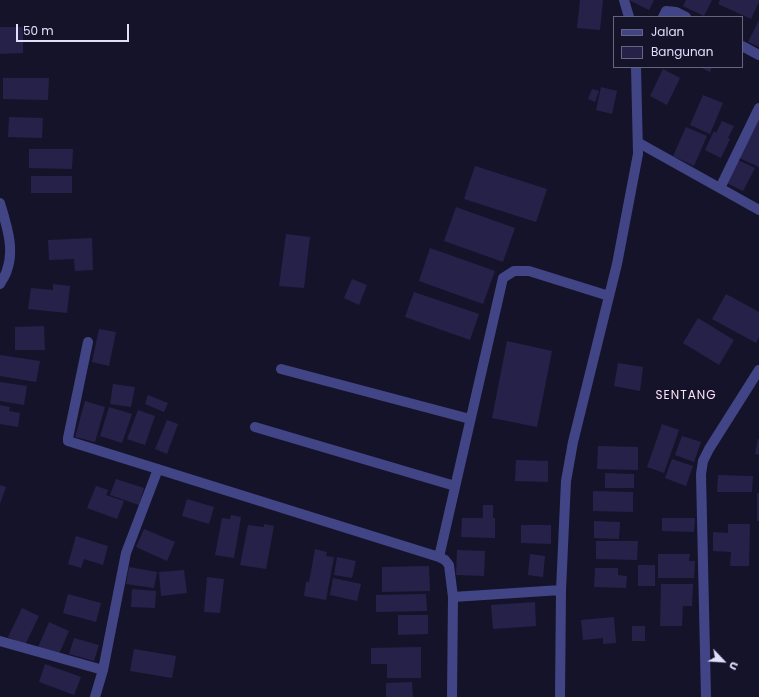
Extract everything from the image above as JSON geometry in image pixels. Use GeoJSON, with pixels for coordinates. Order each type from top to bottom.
{"type":"FeatureCollection","features":[{"type":"Feature","properties":{"kind":"street"},"geometry":{"type":"LineString","coordinates":[[624,0],[629,16]]}},
{"type":"Feature","properties":{"kind":"street"},"geometry":{"type":"LineString","coordinates":[[664,16],[666,11],[676,12],[684,16]]}},
{"type":"Feature","properties":{"kind":"street"},"geometry":{"type":"LineString","coordinates":[[743,47],[759,55]]}},
{"type":"Feature","properties":{"kind":"street"},"geometry":{"type":"LineString","coordinates":[[560,697],[561,590],[566,481],[573,442],[617,264],[638,154],[639,143],[636,68]]}},
{"type":"Feature","properties":{"kind":"street"},"geometry":{"type":"LineString","coordinates":[[720,188],[759,108]]}},
{"type":"Feature","properties":{"kind":"street"},"geometry":{"type":"LineString","coordinates":[[639,143],[759,210]]}},
{"type":"Feature","properties":{"kind":"street"},"geometry":{"type":"LineString","coordinates":[[0,203],[9,239],[10,257],[7,270],[0,284]]}},
{"type":"Feature","properties":{"kind":"street"},"geometry":{"type":"LineString","coordinates":[[439,557],[503,278],[514,271],[529,271],[609,296]]}},
{"type":"Feature","properties":{"kind":"street"},"geometry":{"type":"LineString","coordinates":[[88,342],[67,440],[445,560],[449,565],[454,597],[452,697]]}},
{"type":"Feature","properties":{"kind":"street"},"geometry":{"type":"LineString","coordinates":[[281,369],[470,419]]}},
{"type":"Feature","properties":{"kind":"street"},"geometry":{"type":"LineString","coordinates":[[706,697],[701,474],[703,461],[759,370]]}},
{"type":"Feature","properties":{"kind":"street"},"geometry":{"type":"LineString","coordinates":[[255,427],[455,486]]}},
{"type":"Feature","properties":{"kind":"street"},"geometry":{"type":"LineString","coordinates":[[95,697],[103,670],[126,552],[158,469]]}},
{"type":"Feature","properties":{"kind":"street"},"geometry":{"type":"LineString","coordinates":[[454,597],[561,590]]}},
{"type":"Feature","properties":{"kind":"street"},"geometry":{"type":"LineString","coordinates":[[0,641],[103,670]]}},
{"type":"Feature","properties":{"kind":"building"},"geometry":{"type":"Polygon","coordinates":[[[580,0],[603,0],[600,30],[577,28],[580,0]]]}},
{"type":"Feature","properties":{"kind":"building"},"geometry":{"type":"Polygon","coordinates":[[[629,0],[654,0],[649,10],[629,0]]]}},
{"type":"Feature","properties":{"kind":"building"},"geometry":{"type":"Polygon","coordinates":[[[686,0],[712,0],[704,16],[683,6],[686,0]]]}},
{"type":"Feature","properties":{"kind":"building"},"geometry":{"type":"Polygon","coordinates":[[[720,0],[759,0],[759,2],[751,19],[718,4],[720,0]]]}},
{"type":"Feature","properties":{"kind":"building"},"geometry":{"type":"Polygon","coordinates":[[[759,20],[759,47],[748,42],[759,20]]]}},
{"type":"Feature","properties":{"kind":"building"},"geometry":{"type":"Polygon","coordinates":[[[0,27],[23,27],[23,53],[0,54],[0,27]]]}},
{"type":"Feature","properties":{"kind":"building"},"geometry":{"type":"Polygon","coordinates":[[[702,68],[712,68],[710,72],[702,68]]]}},
{"type":"Feature","properties":{"kind":"building"},"geometry":{"type":"Polygon","coordinates":[[[663,69],[680,78],[667,105],[650,96],[663,69]]]}},
{"type":"Feature","properties":{"kind":"building"},"geometry":{"type":"Polygon","coordinates":[[[3,78],[49,78],[48,100],[3,99],[3,78]]]}},
{"type":"Feature","properties":{"kind":"building"},"geometry":{"type":"Polygon","coordinates":[[[601,87],[617,91],[612,114],[596,110],[601,87]]]}},
{"type":"Feature","properties":{"kind":"building"},"geometry":{"type":"Polygon","coordinates":[[[592,89],[599,91],[595,102],[588,99],[592,89]]]}},
{"type":"Feature","properties":{"kind":"building"},"geometry":{"type":"Polygon","coordinates":[[[703,95],[723,103],[710,134],[690,125],[703,95]]]}},
{"type":"Feature","properties":{"kind":"building"},"geometry":{"type":"Polygon","coordinates":[[[759,114],[759,167],[737,157],[759,114]]]}},
{"type":"Feature","properties":{"kind":"building"},"geometry":{"type":"Polygon","coordinates":[[[9,117],[43,118],[42,138],[8,137],[9,117]]]}},
{"type":"Feature","properties":{"kind":"building"},"geometry":{"type":"Polygon","coordinates":[[[722,121],[734,126],[721,158],[705,150],[714,131],[716,133],[722,121]]]}},
{"type":"Feature","properties":{"kind":"building"},"geometry":{"type":"Polygon","coordinates":[[[686,127],[707,136],[694,166],[673,156],[686,127]]]}},
{"type":"Feature","properties":{"kind":"building"},"geometry":{"type":"Polygon","coordinates":[[[29,149],[73,149],[72,169],[29,168],[29,149]]]}},
{"type":"Feature","properties":{"kind":"building"},"geometry":{"type":"Polygon","coordinates":[[[738,160],[755,168],[743,191],[727,183],[738,160]]]}},
{"type":"Feature","properties":{"kind":"building"},"geometry":{"type":"Polygon","coordinates":[[[475,166],[547,189],[536,222],[464,199],[475,166]]]}},
{"type":"Feature","properties":{"kind":"building"},"geometry":{"type":"Polygon","coordinates":[[[31,176],[72,176],[72,193],[31,193],[31,176]]]}},
{"type":"Feature","properties":{"kind":"building"},"geometry":{"type":"Polygon","coordinates":[[[456,207],[515,228],[503,262],[444,241],[456,207]]]}},
{"type":"Feature","properties":{"kind":"building"},"geometry":{"type":"Polygon","coordinates":[[[286,234],[310,237],[304,288],[279,286],[286,234]]]}},
{"type":"Feature","properties":{"kind":"building"},"geometry":{"type":"Polygon","coordinates":[[[92,238],[93,270],[75,271],[74,259],[49,260],[48,240],[92,238]]]}},
{"type":"Feature","properties":{"kind":"building"},"geometry":{"type":"Polygon","coordinates":[[[430,248],[495,271],[483,304],[419,281],[430,248]]]}},
{"type":"Feature","properties":{"kind":"building"},"geometry":{"type":"Polygon","coordinates":[[[352,279],[367,285],[359,305],[344,298],[352,279]]]}},
{"type":"Feature","properties":{"kind":"building"},"geometry":{"type":"Polygon","coordinates":[[[53,284],[70,286],[67,313],[28,309],[31,288],[53,290],[53,284]]]}},
{"type":"Feature","properties":{"kind":"building"},"geometry":{"type":"Polygon","coordinates":[[[414,292],[479,314],[470,340],[405,317],[414,292]]]}},
{"type":"Feature","properties":{"kind":"building"},"geometry":{"type":"Polygon","coordinates":[[[726,294],[759,312],[759,337],[756,343],[712,319],[726,294]]]}},
{"type":"Feature","properties":{"kind":"building"},"geometry":{"type":"Polygon","coordinates":[[[698,318],[734,340],[719,365],[683,343],[698,318]]]}},
{"type":"Feature","properties":{"kind":"building"},"geometry":{"type":"Polygon","coordinates":[[[44,326],[45,350],[15,350],[15,327],[44,326]]]}},
{"type":"Feature","properties":{"kind":"building"},"geometry":{"type":"Polygon","coordinates":[[[99,329],[116,332],[109,366],[92,362],[99,329]]]}},
{"type":"Feature","properties":{"kind":"building"},"geometry":{"type":"Polygon","coordinates":[[[507,341],[552,351],[537,427],[492,418],[507,341]]]}},
{"type":"Feature","properties":{"kind":"building"},"geometry":{"type":"Polygon","coordinates":[[[0,355],[40,361],[36,382],[0,376],[0,355]]]}},
{"type":"Feature","properties":{"kind":"building"},"geometry":{"type":"Polygon","coordinates":[[[618,363],[643,367],[640,391],[614,386],[618,363]]]}},
{"type":"Feature","properties":{"kind":"building"},"geometry":{"type":"Polygon","coordinates":[[[0,382],[27,386],[24,405],[0,401],[0,382]]]}},
{"type":"Feature","properties":{"kind":"building"},"geometry":{"type":"Polygon","coordinates":[[[113,384],[135,387],[131,407],[110,404],[113,384]]]}},
{"type":"Feature","properties":{"kind":"building"},"geometry":{"type":"Polygon","coordinates":[[[148,395],[168,403],[164,412],[145,404],[148,395]]]}},
{"type":"Feature","properties":{"kind":"building"},"geometry":{"type":"Polygon","coordinates":[[[85,401],[105,407],[95,442],[75,437],[85,401]]]}},
{"type":"Feature","properties":{"kind":"building"},"geometry":{"type":"Polygon","coordinates":[[[0,405],[10,407],[9,411],[20,413],[18,427],[0,424],[0,405]]]}},
{"type":"Feature","properties":{"kind":"building"},"geometry":{"type":"Polygon","coordinates":[[[109,407],[132,414],[122,443],[100,436],[109,407]]]}},
{"type":"Feature","properties":{"kind":"building"},"geometry":{"type":"Polygon","coordinates":[[[138,410],[155,416],[145,445],[127,439],[138,410]]]}},
{"type":"Feature","properties":{"kind":"building"},"geometry":{"type":"Polygon","coordinates":[[[167,420],[178,424],[167,454],[155,449],[167,420]]]}},
{"type":"Feature","properties":{"kind":"building"},"geometry":{"type":"Polygon","coordinates":[[[662,424],[679,430],[664,473],[647,467],[662,424]]]}},
{"type":"Feature","properties":{"kind":"building"},"geometry":{"type":"Polygon","coordinates":[[[682,436],[701,442],[694,462],[675,455],[682,436]]]}},
{"type":"Feature","properties":{"kind":"building"},"geometry":{"type":"Polygon","coordinates":[[[759,439],[759,455],[755,454],[759,439]]]}},
{"type":"Feature","properties":{"kind":"building"},"geometry":{"type":"Polygon","coordinates":[[[598,446],[638,447],[638,470],[597,469],[598,446]]]}},
{"type":"Feature","properties":{"kind":"building"},"geometry":{"type":"Polygon","coordinates":[[[672,459],[693,466],[686,486],[665,478],[672,459]]]}},
{"type":"Feature","properties":{"kind":"building"},"geometry":{"type":"Polygon","coordinates":[[[516,460],[548,461],[548,482],[515,481],[516,460]]]}},
{"type":"Feature","properties":{"kind":"building"},"geometry":{"type":"Polygon","coordinates":[[[605,473],[634,474],[634,488],[605,488],[605,473]]]}},
{"type":"Feature","properties":{"kind":"building"},"geometry":{"type":"Polygon","coordinates":[[[718,475],[753,476],[752,492],[717,492],[718,475]]]}},
{"type":"Feature","properties":{"kind":"building"},"geometry":{"type":"Polygon","coordinates":[[[116,479],[144,488],[139,505],[110,495],[116,479]]]}},
{"type":"Feature","properties":{"kind":"building"},"geometry":{"type":"Polygon","coordinates":[[[0,485],[6,487],[0,504],[0,485]]]}},
{"type":"Feature","properties":{"kind":"building"},"geometry":{"type":"Polygon","coordinates":[[[96,486],[108,490],[106,495],[124,501],[117,519],[87,508],[96,486]]]}},
{"type":"Feature","properties":{"kind":"building"},"geometry":{"type":"Polygon","coordinates":[[[593,491],[633,492],[633,512],[593,511],[593,491]]]}},
{"type":"Feature","properties":{"kind":"building"},"geometry":{"type":"Polygon","coordinates":[[[757,493],[759,493],[759,521],[757,521],[757,493]]]}},
{"type":"Feature","properties":{"kind":"building"},"geometry":{"type":"Polygon","coordinates":[[[187,499],[214,507],[209,524],[182,516],[187,499]]]}},
{"type":"Feature","properties":{"kind":"building"},"geometry":{"type":"Polygon","coordinates":[[[483,505],[493,505],[493,518],[495,518],[495,538],[461,537],[462,518],[483,518],[483,505]]]}},
{"type":"Feature","properties":{"kind":"building"},"geometry":{"type":"Polygon","coordinates":[[[231,515],[241,517],[234,558],[215,555],[222,518],[230,519],[231,515]]]}},
{"type":"Feature","properties":{"kind":"building"},"geometry":{"type":"Polygon","coordinates":[[[662,518],[695,518],[694,532],[662,531],[662,518]]]}},
{"type":"Feature","properties":{"kind":"building"},"geometry":{"type":"Polygon","coordinates":[[[594,521],[620,522],[619,539],[594,538],[594,521]]]}},
{"type":"Feature","properties":{"kind":"building"},"geometry":{"type":"Polygon","coordinates":[[[264,524],[274,526],[266,569],[240,565],[248,525],[264,527],[264,524]]]}},
{"type":"Feature","properties":{"kind":"building"},"geometry":{"type":"Polygon","coordinates":[[[728,524],[750,524],[749,566],[730,566],[731,552],[713,551],[713,532],[728,533],[728,524]]]}},
{"type":"Feature","properties":{"kind":"building"},"geometry":{"type":"Polygon","coordinates":[[[521,525],[551,525],[551,544],[521,543],[521,525]]]}},
{"type":"Feature","properties":{"kind":"building"},"geometry":{"type":"Polygon","coordinates":[[[144,529],[175,542],[167,561],[136,547],[144,529]]]}},
{"type":"Feature","properties":{"kind":"building"},"geometry":{"type":"Polygon","coordinates":[[[76,536],[108,546],[103,565],[84,559],[81,568],[68,564],[76,536]]]}},
{"type":"Feature","properties":{"kind":"building"},"geometry":{"type":"Polygon","coordinates":[[[596,541],[638,541],[637,560],[596,559],[596,541]]]}},
{"type":"Feature","properties":{"kind":"building"},"geometry":{"type":"Polygon","coordinates":[[[315,549],[327,552],[326,556],[334,557],[326,600],[304,596],[306,582],[309,582],[315,549]]]}},
{"type":"Feature","properties":{"kind":"building"},"geometry":{"type":"Polygon","coordinates":[[[457,550],[485,551],[484,576],[456,575],[457,550]]]}},
{"type":"Feature","properties":{"kind":"building"},"geometry":{"type":"Polygon","coordinates":[[[530,554],[545,556],[543,577],[528,575],[530,554]]]}},
{"type":"Feature","properties":{"kind":"building"},"geometry":{"type":"Polygon","coordinates":[[[658,554],[690,554],[689,561],[695,561],[694,578],[658,578],[658,554]]]}},
{"type":"Feature","properties":{"kind":"building"},"geometry":{"type":"Polygon","coordinates":[[[337,557],[356,561],[352,578],[334,575],[337,557]]]}},
{"type":"Feature","properties":{"kind":"building"},"geometry":{"type":"Polygon","coordinates":[[[638,565],[655,565],[655,586],[638,586],[638,565]]]}},
{"type":"Feature","properties":{"kind":"building"},"geometry":{"type":"Polygon","coordinates":[[[429,566],[430,591],[382,592],[382,567],[429,566]]]}},
{"type":"Feature","properties":{"kind":"building"},"geometry":{"type":"Polygon","coordinates":[[[129,567],[157,572],[154,588],[126,584],[129,567]]]}},
{"type":"Feature","properties":{"kind":"building"},"geometry":{"type":"Polygon","coordinates":[[[595,568],[618,568],[618,575],[627,576],[626,588],[594,587],[595,568]]]}},
{"type":"Feature","properties":{"kind":"building"},"geometry":{"type":"Polygon","coordinates":[[[184,570],[187,593],[161,596],[159,572],[184,570]]]}},
{"type":"Feature","properties":{"kind":"building"},"geometry":{"type":"Polygon","coordinates":[[[207,577],[224,579],[220,613],[204,612],[207,577]]]}},
{"type":"Feature","properties":{"kind":"building"},"geometry":{"type":"Polygon","coordinates":[[[333,578],[361,584],[357,601],[330,595],[333,578]]]}},
{"type":"Feature","properties":{"kind":"building"},"geometry":{"type":"Polygon","coordinates":[[[661,584],[693,584],[692,606],[683,606],[682,626],[660,626],[661,584]]]}},
{"type":"Feature","properties":{"kind":"building"},"geometry":{"type":"Polygon","coordinates":[[[132,589],[156,591],[155,608],[131,607],[132,589]]]}},
{"type":"Feature","properties":{"kind":"building"},"geometry":{"type":"Polygon","coordinates":[[[68,594],[101,603],[96,622],[63,613],[68,594]]]}},
{"type":"Feature","properties":{"kind":"building"},"geometry":{"type":"Polygon","coordinates":[[[426,594],[427,611],[376,612],[376,595],[426,594]]]}},
{"type":"Feature","properties":{"kind":"building"},"geometry":{"type":"Polygon","coordinates":[[[535,602],[536,626],[493,629],[491,605],[535,602]]]}},
{"type":"Feature","properties":{"kind":"building"},"geometry":{"type":"Polygon","coordinates":[[[22,608],[39,616],[25,645],[8,637],[22,608]]]}},
{"type":"Feature","properties":{"kind":"building"},"geometry":{"type":"Polygon","coordinates":[[[398,615],[428,615],[428,634],[398,635],[398,615]]]}},
{"type":"Feature","properties":{"kind":"building"},"geometry":{"type":"Polygon","coordinates":[[[614,617],[616,643],[603,644],[603,638],[583,640],[581,620],[614,617]]]}},
{"type":"Feature","properties":{"kind":"building"},"geometry":{"type":"Polygon","coordinates":[[[49,622],[69,631],[58,656],[38,647],[49,622]]]}},
{"type":"Feature","properties":{"kind":"building"},"geometry":{"type":"Polygon","coordinates":[[[632,626],[645,626],[645,641],[632,641],[632,626]]]}},
{"type":"Feature","properties":{"kind":"building"},"geometry":{"type":"Polygon","coordinates":[[[74,638],[99,645],[94,661],[69,654],[74,638]]]}},
{"type":"Feature","properties":{"kind":"building"},"geometry":{"type":"Polygon","coordinates":[[[421,647],[421,678],[387,678],[387,664],[371,664],[371,648],[421,647]]]}},
{"type":"Feature","properties":{"kind":"building"},"geometry":{"type":"Polygon","coordinates":[[[134,649],[176,656],[172,678],[130,671],[134,649]]]}},
{"type":"Feature","properties":{"kind":"building"},"geometry":{"type":"Polygon","coordinates":[[[45,664],[81,677],[74,695],[39,682],[45,664]]]}},
{"type":"Feature","properties":{"kind":"building"},"geometry":{"type":"Polygon","coordinates":[[[412,682],[413,697],[386,697],[386,683],[412,682]]]}},
{"type":"Feature","properties":{"kind":"district","name":"SENTANG"},"geometry":{"type":"Point","coordinates":[686,396]}}]}
